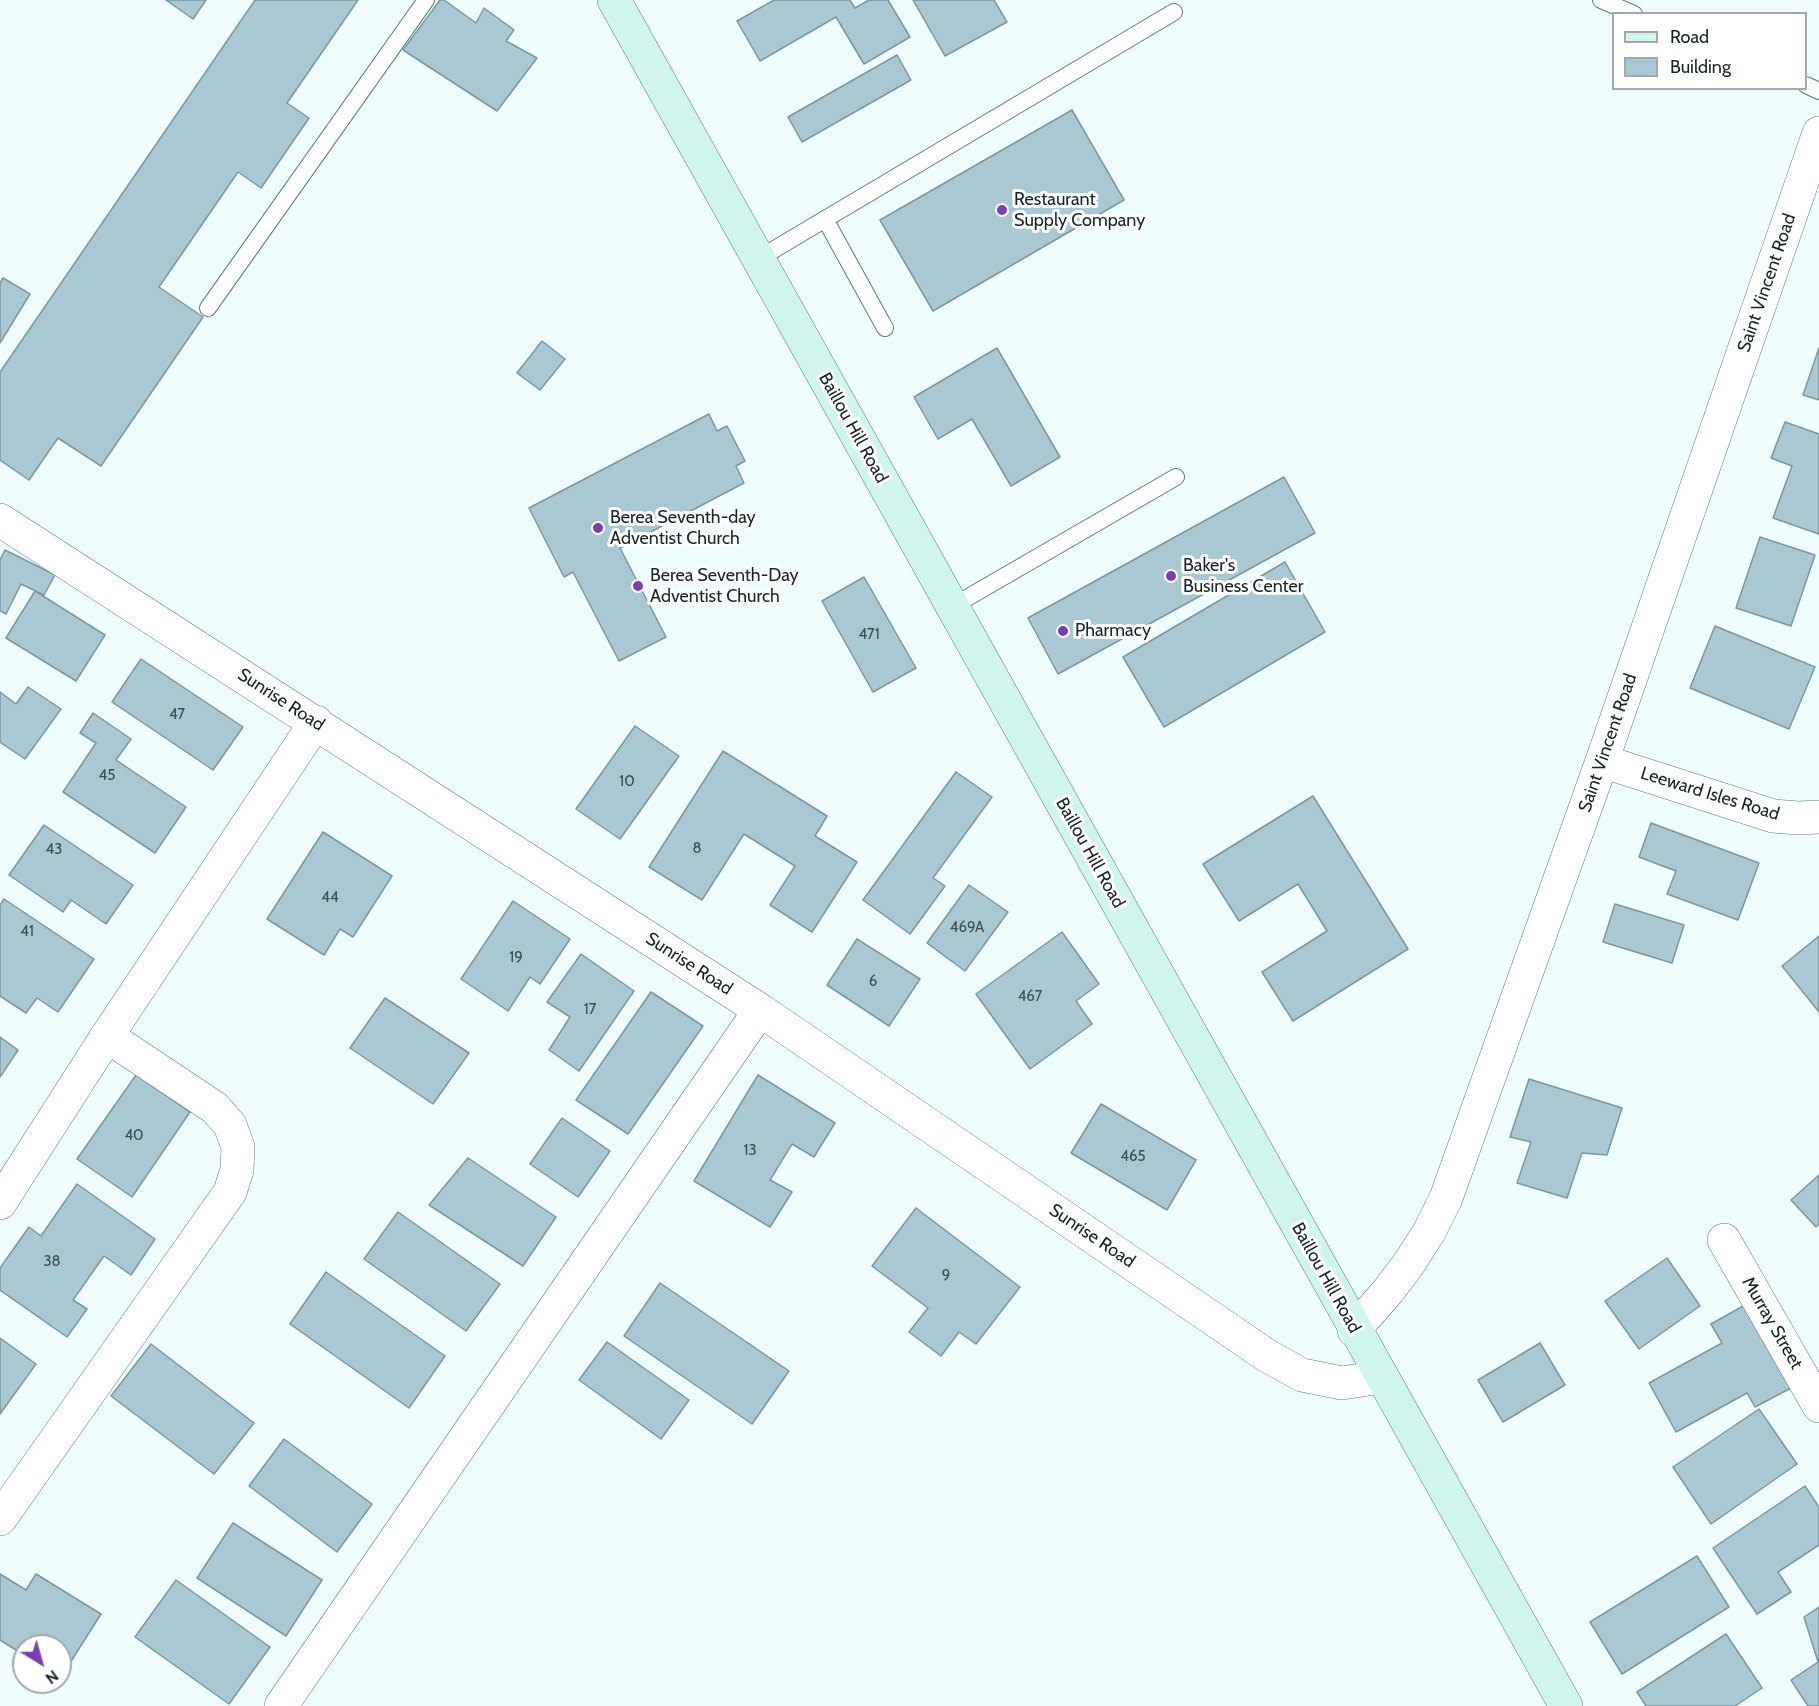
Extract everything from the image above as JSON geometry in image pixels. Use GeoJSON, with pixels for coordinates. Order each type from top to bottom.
{"type":"FeatureCollection","features":[{"type":"Feature","properties":{"kind":"main road","name":"Baillou Hill Road"},"geometry":{"type":"LineString","coordinates":[[614,0],[1354,1330],[1566,1706]]}},
{"type":"Feature","properties":{"kind":"street","name":"Saint Vincent Road"},"geometry":{"type":"LineString","coordinates":[[1354,1330],[1410,1262],[1429,1232],[1446,1198],[1602,761],[1819,133]]}},
{"type":"Feature","properties":{"kind":"street","name":"Sunrise Road"},"geometry":{"type":"LineString","coordinates":[[0,520],[760,1010],[1266,1355],[1302,1375],[1342,1383],[1382,1377]]}},
{"type":"Feature","properties":{"kind":"street"},"geometry":{"type":"LineString","coordinates":[[0,1203],[107,1036],[315,722]]}},
{"type":"Feature","properties":{"kind":"street","name":"Leeward Isles Road"},"geometry":{"type":"LineString","coordinates":[[1602,761],[1773,816],[1819,817]]}},
{"type":"Feature","properties":{"kind":"street"},"geometry":{"type":"LineString","coordinates":[[281,1706],[760,1010]]}},
{"type":"Feature","properties":{"kind":"street"},"geometry":{"type":"LineString","coordinates":[[0,1519],[230,1192],[237,1170],[238,1147],[230,1125],[215,1108],[107,1036]]}},
{"type":"Feature","properties":{"kind":"street","name":"Murray Street"},"geometry":{"type":"LineString","coordinates":[[1724,1240],[1819,1406]]}},
{"type":"Feature","properties":{"kind":"lane"},"geometry":{"type":"LineString","coordinates":[[208,308],[426,0]]}},
{"type":"Feature","properties":{"kind":"lane"},"geometry":{"type":"LineString","coordinates":[[1601,0],[1629,12]]}},
{"type":"Feature","properties":{"kind":"lane"},"geometry":{"type":"LineString","coordinates":[[758,259],[1174,12]]}},
{"type":"Feature","properties":{"kind":"lane"},"geometry":{"type":"LineString","coordinates":[[825,219],[885,328]]}},
{"type":"Feature","properties":{"kind":"lane"},"geometry":{"type":"LineString","coordinates":[[953,606],[1176,477]]}},
{"type":"Feature","properties":{"kind":"building"},"geometry":{"type":"Polygon","coordinates":[[[166,0],[206,0],[193,19],[166,0]]]}},
{"type":"Feature","properties":{"kind":"building"},"geometry":{"type":"Polygon","coordinates":[[[255,0],[358,0],[287,103],[309,118],[261,188],[238,172],[159,287],[203,317],[101,466],[58,438],[29,480],[0,460],[0,372],[255,0]]]}},
{"type":"Feature","properties":{"kind":"building"},"geometry":{"type":"Polygon","coordinates":[[[440,0],[444,0],[476,23],[484,8],[514,30],[506,41],[537,58],[497,111],[403,50],[440,0]]]}},
{"type":"Feature","properties":{"kind":"building"},"geometry":{"type":"Polygon","coordinates":[[[774,0],[850,0],[855,8],[869,0],[888,0],[910,37],[864,64],[836,17],[760,61],[737,21],[774,0]]]}},
{"type":"Feature","properties":{"kind":"building"},"geometry":{"type":"Polygon","coordinates":[[[913,0],[994,0],[1007,22],[945,56],[913,0]]]}},
{"type":"Feature","properties":{"kind":"building"},"geometry":{"type":"Polygon","coordinates":[[[897,55],[911,80],[802,142],[788,117],[897,55]]]}},
{"type":"Feature","properties":{"kind":"building","name":"Restaurant Supply Company"},"geometry":{"type":"Polygon","coordinates":[[[1072,110],[1124,200],[933,311],[880,220],[1072,110]]]}},
{"type":"Feature","properties":{"kind":"building"},"geometry":{"type":"Polygon","coordinates":[[[3,278],[30,294],[0,343],[0,283],[3,278]]]}},
{"type":"Feature","properties":{"kind":"building"},"geometry":{"type":"Polygon","coordinates":[[[542,341],[565,359],[540,390],[517,373],[542,341]]]}},
{"type":"Feature","properties":{"kind":"building"},"geometry":{"type":"Polygon","coordinates":[[[997,348],[1060,457],[1011,486],[972,419],[938,439],[914,397],[997,348]]]}},
{"type":"Feature","properties":{"kind":"building"},"geometry":{"type":"Polygon","coordinates":[[[1819,348],[1819,400],[1803,395],[1819,348]]]}},
{"type":"Feature","properties":{"kind":"building","name":"Berea Seventh-day Adventist Church"},"geometry":{"type":"Polygon","coordinates":[[[709,414],[717,431],[727,426],[745,461],[736,466],[744,483],[620,548],[666,637],[619,661],[573,572],[564,577],[529,508],[709,414]]]}},
{"type":"Feature","properties":{"kind":"building"},"geometry":{"type":"Polygon","coordinates":[[[1785,422],[1819,434],[1819,534],[1773,518],[1792,466],[1771,458],[1785,422]]]}},
{"type":"Feature","properties":{"kind":"building","name":"Baker's Business Center"},"geometry":{"type":"Polygon","coordinates":[[[1284,477],[1315,533],[1058,674],[1028,618],[1284,477]]]}},
{"type":"Feature","properties":{"kind":"building"},"geometry":{"type":"Polygon","coordinates":[[[1760,537],[1815,555],[1791,626],[1736,608],[1760,537]]]}},
{"type":"Feature","properties":{"kind":"building"},"geometry":{"type":"Polygon","coordinates":[[[5,550],[55,575],[44,595],[21,584],[6,614],[0,611],[0,560],[5,550]]]}},
{"type":"Feature","properties":{"kind":"building"},"geometry":{"type":"Polygon","coordinates":[[[1285,562],[1325,632],[1164,727],[1123,657],[1285,562]]]}},
{"type":"Feature","properties":{"kind":"building"},"geometry":{"type":"Polygon","coordinates":[[[864,577],[916,668],[873,692],[822,601],[864,577]]]}},
{"type":"Feature","properties":{"kind":"building"},"geometry":{"type":"Polygon","coordinates":[[[35,591],[105,635],[76,681],[6,638],[35,591]]]}},
{"type":"Feature","properties":{"kind":"building"},"geometry":{"type":"Polygon","coordinates":[[[1715,626],[1815,667],[1789,729],[1690,688],[1715,626]]]}},
{"type":"Feature","properties":{"kind":"building"},"geometry":{"type":"Polygon","coordinates":[[[141,659],[243,727],[213,770],[112,702],[141,659]]]}},
{"type":"Feature","properties":{"kind":"building"},"geometry":{"type":"Polygon","coordinates":[[[28,687],[61,709],[25,759],[0,742],[0,692],[16,704],[28,687]]]}},
{"type":"Feature","properties":{"kind":"building"},"geometry":{"type":"Polygon","coordinates":[[[93,713],[131,739],[116,760],[186,807],[155,853],[63,792],[96,743],[80,733],[93,713]]]}},
{"type":"Feature","properties":{"kind":"building"},"geometry":{"type":"Polygon","coordinates":[[[635,726],[679,756],[620,839],[576,809],[635,726]]]}},
{"type":"Feature","properties":{"kind":"building"},"geometry":{"type":"Polygon","coordinates":[[[723,751],[827,816],[815,836],[857,862],[812,932],[770,905],[795,866],[744,834],[702,900],[649,867],[723,751]]]}},
{"type":"Feature","properties":{"kind":"building"},"geometry":{"type":"Polygon","coordinates":[[[956,772],[992,797],[933,878],[945,886],[910,934],[863,900],[956,772]]]}},
{"type":"Feature","properties":{"kind":"building"},"geometry":{"type":"Polygon","coordinates":[[[1313,796],[1408,949],[1293,1021],[1262,972],[1327,931],[1298,884],[1239,921],[1203,864],[1313,796]]]}},
{"type":"Feature","properties":{"kind":"building"},"geometry":{"type":"Polygon","coordinates":[[[1651,823],[1759,863],[1738,920],[1667,894],[1676,871],[1639,857],[1651,823]]]}},
{"type":"Feature","properties":{"kind":"building"},"geometry":{"type":"Polygon","coordinates":[[[44,825],[133,885],[106,924],[71,900],[63,912],[9,875],[44,825]]]}},
{"type":"Feature","properties":{"kind":"building"},"geometry":{"type":"Polygon","coordinates":[[[323,832],[392,876],[353,937],[340,929],[324,955],[267,919],[323,832]]]}},
{"type":"Feature","properties":{"kind":"building"},"geometry":{"type":"Polygon","coordinates":[[[969,885],[1008,912],[965,971],[927,943],[969,885]]]}},
{"type":"Feature","properties":{"kind":"building"},"geometry":{"type":"Polygon","coordinates":[[[4,899],[94,959],[58,1012],[37,998],[26,1013],[0,996],[0,905],[4,899]]]}},
{"type":"Feature","properties":{"kind":"building"},"geometry":{"type":"Polygon","coordinates":[[[513,901],[570,939],[540,984],[530,977],[508,1011],[461,979],[513,901]]]}},
{"type":"Feature","properties":{"kind":"building"},"geometry":{"type":"Polygon","coordinates":[[[1615,904],[1684,925],[1672,963],[1603,942],[1615,904]]]}},
{"type":"Feature","properties":{"kind":"building"},"geometry":{"type":"Polygon","coordinates":[[[1062,932],[1099,984],[1076,1001],[1092,1024],[1030,1069],[976,994],[1062,932]]]}},
{"type":"Feature","properties":{"kind":"building"},"geometry":{"type":"Polygon","coordinates":[[[1819,936],[1819,1012],[1782,966],[1819,936]]]}},
{"type":"Feature","properties":{"kind":"building"},"geometry":{"type":"Polygon","coordinates":[[[857,939],[920,979],[889,1026],[827,985],[857,939]]]}},
{"type":"Feature","properties":{"kind":"building"},"geometry":{"type":"Polygon","coordinates":[[[581,954],[634,991],[579,1071],[549,1050],[570,1017],[547,1002],[581,954]]]}},
{"type":"Feature","properties":{"kind":"building"},"geometry":{"type":"Polygon","coordinates":[[[651,992],[703,1026],[628,1134],[576,1100],[651,992]]]}},
{"type":"Feature","properties":{"kind":"building"},"geometry":{"type":"Polygon","coordinates":[[[385,998],[469,1053],[433,1104],[350,1048],[385,998]]]}},
{"type":"Feature","properties":{"kind":"building"},"geometry":{"type":"Polygon","coordinates":[[[0,1037],[18,1050],[0,1077],[0,1037]]]}},
{"type":"Feature","properties":{"kind":"building"},"geometry":{"type":"Polygon","coordinates":[[[136,1075],[190,1112],[132,1197],[77,1159],[136,1075]]]}},
{"type":"Feature","properties":{"kind":"building"},"geometry":{"type":"Polygon","coordinates":[[[758,1075],[835,1123],[814,1157],[792,1144],[770,1180],[792,1192],[770,1227],[694,1181],[758,1075]]]}},
{"type":"Feature","properties":{"kind":"building"},"geometry":{"type":"Polygon","coordinates":[[[1529,1079],[1622,1108],[1607,1155],[1582,1153],[1567,1198],[1517,1183],[1531,1142],[1510,1137],[1529,1079]]]}},
{"type":"Feature","properties":{"kind":"building"},"geometry":{"type":"Polygon","coordinates":[[[1101,1104],[1196,1160],[1167,1210],[1071,1153],[1101,1104]]]}},
{"type":"Feature","properties":{"kind":"building"},"geometry":{"type":"Polygon","coordinates":[[[562,1118],[610,1151],[578,1197],[530,1164],[562,1118]]]}},
{"type":"Feature","properties":{"kind":"building"},"geometry":{"type":"Polygon","coordinates":[[[468,1158],[556,1217],[523,1266],[429,1205],[468,1158]]]}},
{"type":"Feature","properties":{"kind":"building"},"geometry":{"type":"Polygon","coordinates":[[[1819,1175],[1819,1224],[1816,1227],[1791,1200],[1819,1175]]]}},
{"type":"Feature","properties":{"kind":"building"},"geometry":{"type":"Polygon","coordinates":[[[77,1184],[155,1239],[131,1275],[104,1256],[73,1300],[87,1309],[67,1337],[0,1290],[0,1268],[29,1227],[41,1236],[77,1184]]]}},
{"type":"Feature","properties":{"kind":"building"},"geometry":{"type":"Polygon","coordinates":[[[916,1208],[1020,1287],[976,1344],[959,1332],[941,1356],[909,1332],[928,1308],[872,1266],[916,1208]]]}},
{"type":"Feature","properties":{"kind":"building"},"geometry":{"type":"Polygon","coordinates":[[[398,1212],[500,1284],[466,1331],[364,1259],[398,1212]]]}},
{"type":"Feature","properties":{"kind":"building"},"geometry":{"type":"Polygon","coordinates":[[[1667,1258],[1700,1306],[1639,1349],[1605,1301],[1667,1258]]]}},
{"type":"Feature","properties":{"kind":"building"},"geometry":{"type":"Polygon","coordinates":[[[326,1272],[445,1356],[409,1408],[290,1324],[326,1272]]]}},
{"type":"Feature","properties":{"kind":"building"},"geometry":{"type":"Polygon","coordinates":[[[660,1283],[789,1371],[752,1424],[624,1336],[660,1283]]]}},
{"type":"Feature","properties":{"kind":"building"},"geometry":{"type":"Polygon","coordinates":[[[1745,1305],[1791,1388],[1755,1407],[1747,1393],[1676,1432],[1649,1383],[1722,1343],[1711,1324],[1745,1305]]]}},
{"type":"Feature","properties":{"kind":"building"},"geometry":{"type":"Polygon","coordinates":[[[0,1338],[36,1364],[0,1414],[0,1338]]]}},
{"type":"Feature","properties":{"kind":"building"},"geometry":{"type":"Polygon","coordinates":[[[607,1342],[689,1400],[661,1439],[579,1380],[607,1342]]]}},
{"type":"Feature","properties":{"kind":"building"},"geometry":{"type":"Polygon","coordinates":[[[1540,1343],[1565,1385],[1503,1422],[1478,1380],[1540,1343]]]}},
{"type":"Feature","properties":{"kind":"building"},"geometry":{"type":"Polygon","coordinates":[[[151,1344],[254,1423],[214,1474],[111,1396],[151,1344]]]}},
{"type":"Feature","properties":{"kind":"building"},"geometry":{"type":"Polygon","coordinates":[[[1759,1409],[1797,1464],[1711,1524],[1673,1467],[1759,1409]]]}},
{"type":"Feature","properties":{"kind":"building"},"geometry":{"type":"Polygon","coordinates":[[[284,1439],[372,1504],[337,1552],[249,1486],[284,1439]]]}},
{"type":"Feature","properties":{"kind":"building"},"geometry":{"type":"Polygon","coordinates":[[[1805,1486],[1819,1507],[1819,1545],[1778,1572],[1791,1592],[1757,1614],[1713,1548],[1805,1486]]]}},
{"type":"Feature","properties":{"kind":"building"},"geometry":{"type":"Polygon","coordinates":[[[233,1523],[322,1580],[286,1636],[197,1578],[233,1523]]]}},
{"type":"Feature","properties":{"kind":"building"},"geometry":{"type":"Polygon","coordinates":[[[1697,1556],[1729,1607],[1622,1674],[1590,1622],[1697,1556]]]}},
{"type":"Feature","properties":{"kind":"building"},"geometry":{"type":"Polygon","coordinates":[[[0,1574],[26,1590],[36,1574],[101,1614],[72,1660],[72,1634],[12,1634],[12,1648],[0,1640],[0,1574]]]}},
{"type":"Feature","properties":{"kind":"building"},"geometry":{"type":"Polygon","coordinates":[[[176,1580],[270,1647],[229,1704],[135,1637],[176,1580]]]}},
{"type":"Feature","properties":{"kind":"building"},"geometry":{"type":"Polygon","coordinates":[[[1819,1607],[1819,1706],[1808,1706],[1791,1680],[1818,1662],[1804,1617],[1819,1607]]]}},
{"type":"Feature","properties":{"kind":"building"},"geometry":{"type":"Polygon","coordinates":[[[1726,1634],[1762,1688],[1735,1706],[1646,1706],[1637,1692],[1726,1634]]]}},
{"type":"Feature","properties":{"kind":"place","name":"Restaurant Supply Company"},"geometry":{"type":"Point","coordinates":[1002,210]}},
{"type":"Feature","properties":{"kind":"place","name":"Berea Seventh-day Adventist Church"},"geometry":{"type":"Point","coordinates":[598,528]}},
{"type":"Feature","properties":{"kind":"place","name":"Baker's Business Center"},"geometry":{"type":"Point","coordinates":[1171,576]}},
{"type":"Feature","properties":{"kind":"place","name":"Berea Seventh-Day Adventist Church"},"geometry":{"type":"Point","coordinates":[638,586]}},
{"type":"Feature","properties":{"kind":"place","name":"Pharmacy"},"geometry":{"type":"Point","coordinates":[1063,631]}}]}
